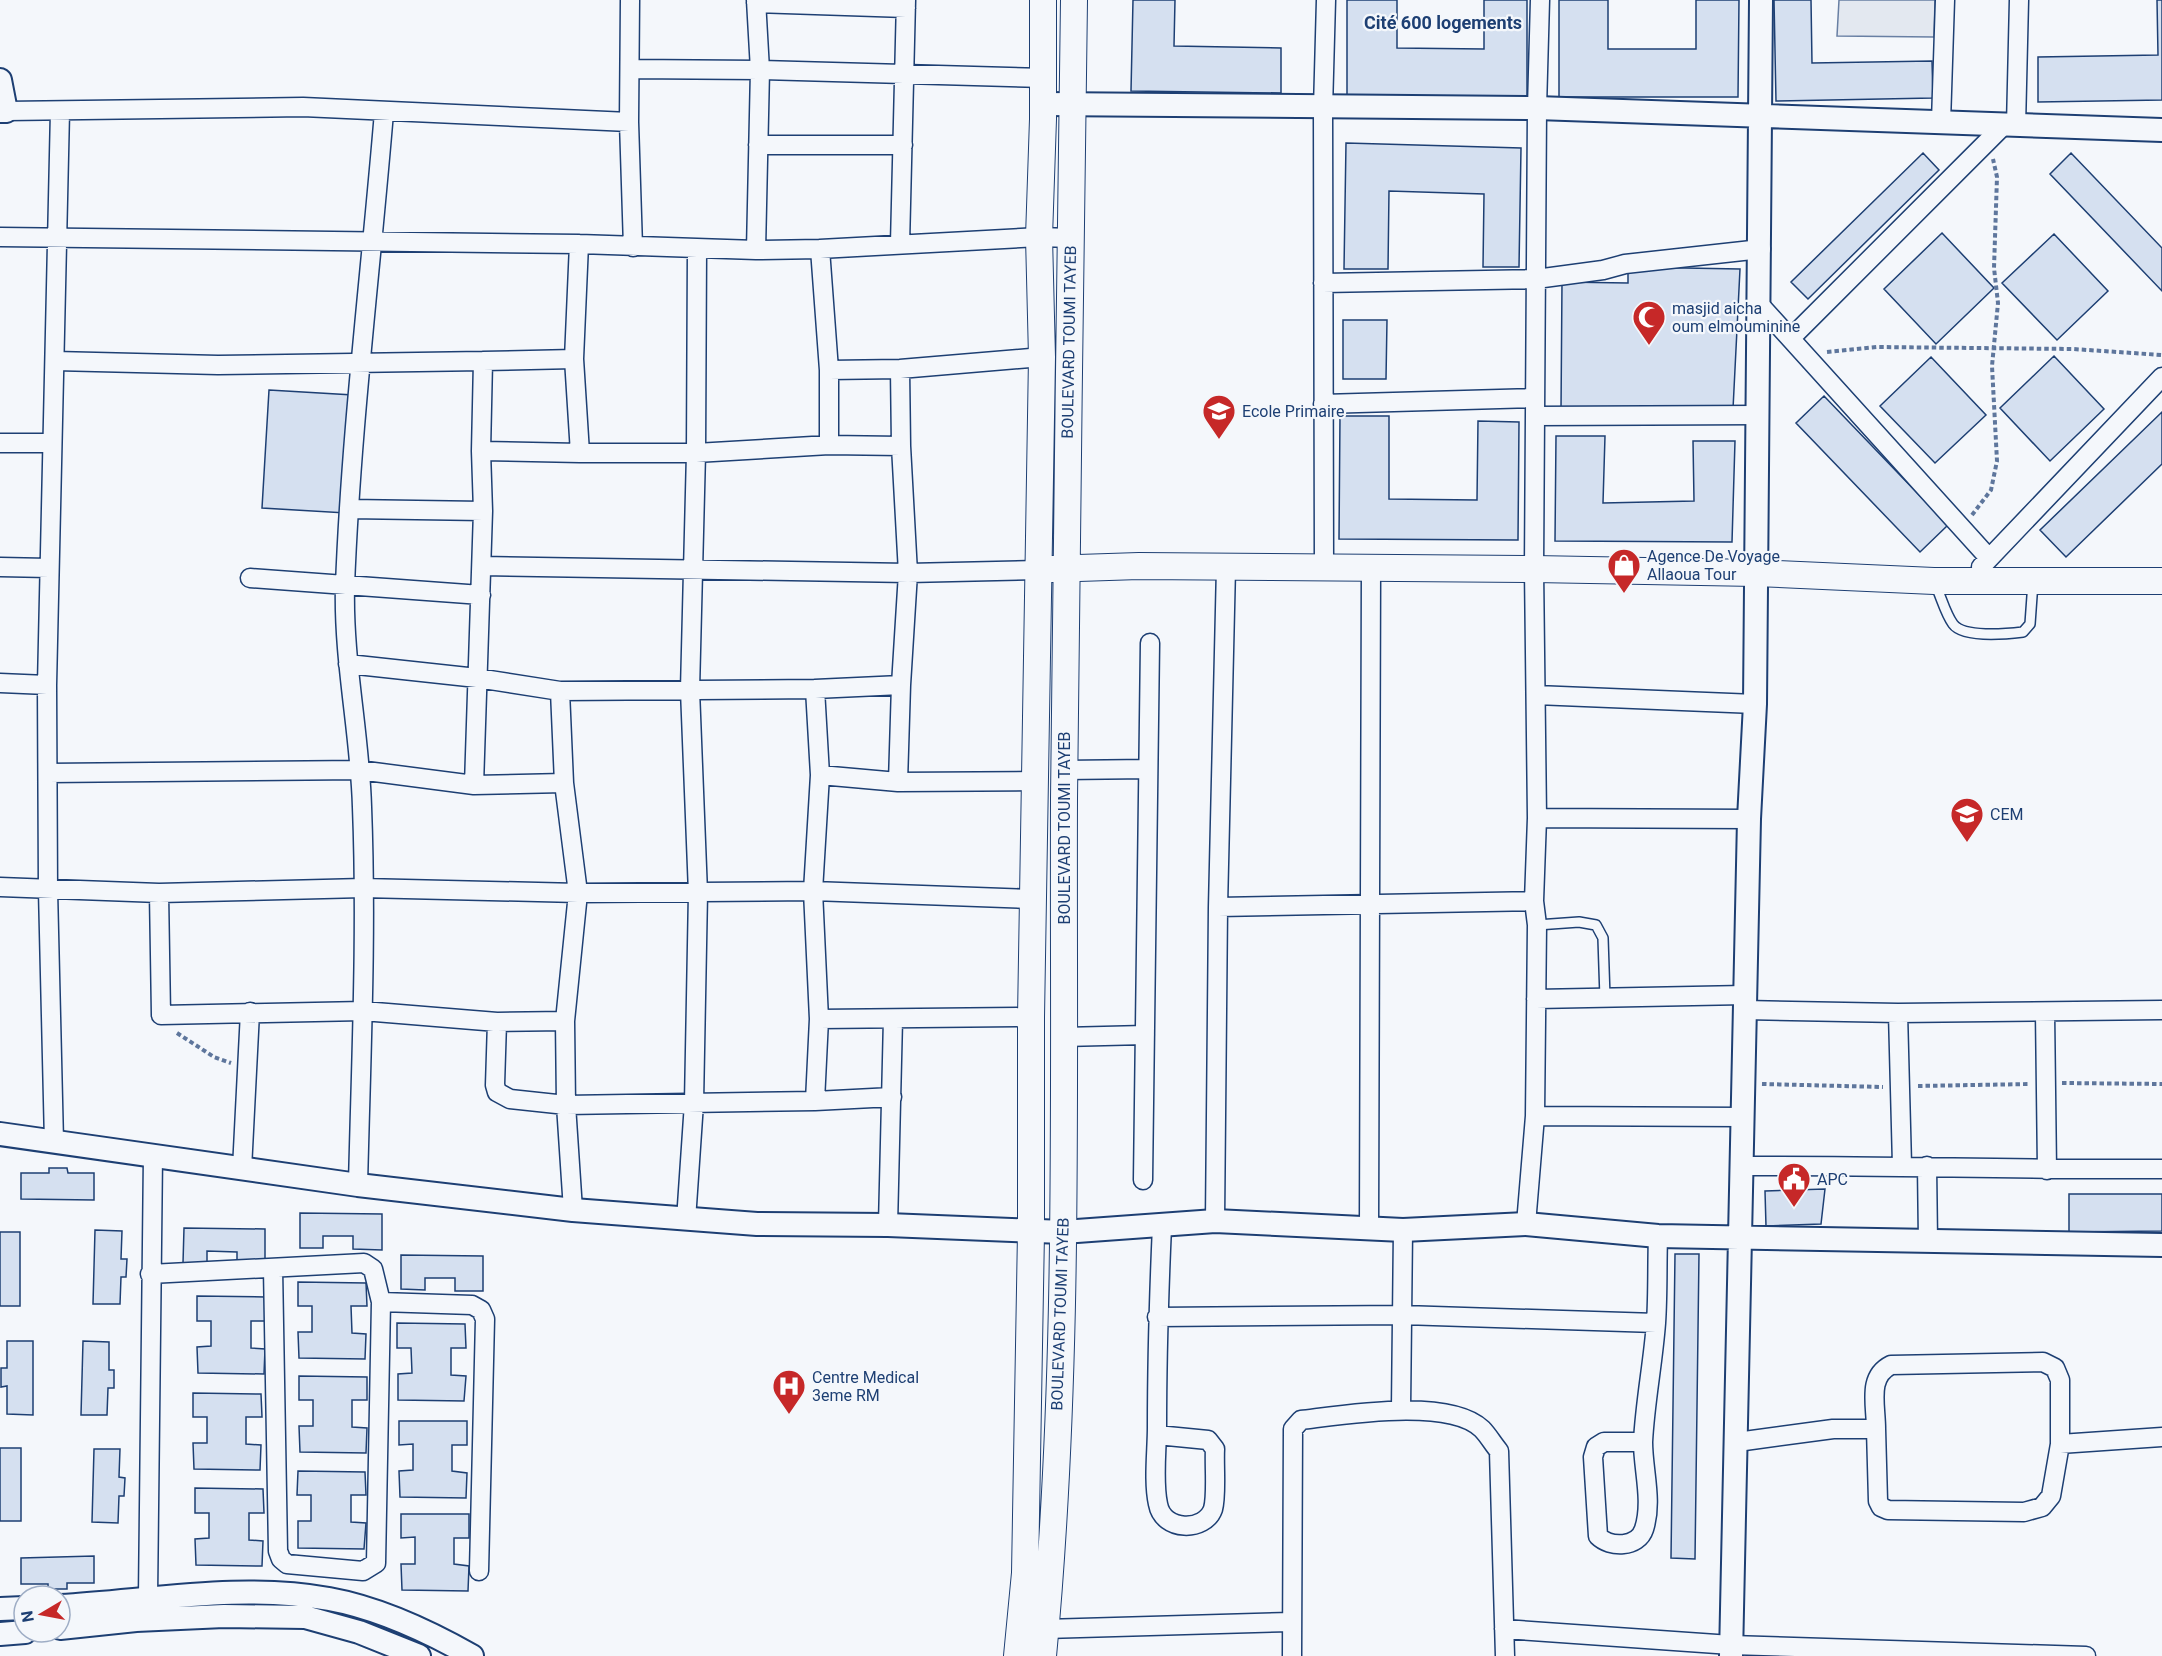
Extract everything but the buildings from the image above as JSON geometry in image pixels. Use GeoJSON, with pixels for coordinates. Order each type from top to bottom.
{"type":"FeatureCollection","features":[{"type":"Feature","properties":{"kind":"main road","name":"BOULEVARD TOUMI TAYEB"},"geometry":{"type":"LineString","coordinates":[[1017,1656],[1025,1573],[1031,1232],[1031,1017],[1042,357],[1039,237],[1044,105],[1043,0]]}},
{"type":"Feature","properties":{"kind":"main road","name":"BOULEVARD TOUMI TAYEB"},"geometry":{"type":"LineString","coordinates":[[1043,1656],[1052,1556],[1063,1232],[1064,567],[1074,106],[1074,0]]}},
{"type":"Feature","properties":{"kind":"main road"},"geometry":{"type":"LineString","coordinates":[[1038,570],[1064,567],[1371,567],[1756,573],[1934,581],[2162,581]]}},
{"type":"Feature","properties":{"kind":"street"},"geometry":{"type":"LineString","coordinates":[[630,0],[629,122],[633,247]]}},
{"type":"Feature","properties":{"kind":"street"},"geometry":{"type":"LineString","coordinates":[[1324,568],[1323,109],[1326,0]]}},
{"type":"Feature","properties":{"kind":"street"},"geometry":{"type":"LineString","coordinates":[[1526,1224],[1535,1116],[1537,925],[1534,901],[1537,818],[1534,569],[1537,108],[1540,0]]}},
{"type":"Feature","properties":{"kind":"street"},"geometry":{"type":"LineString","coordinates":[[1731,1651],[1749,819],[1755,704],[1761,249],[1761,0]]}},
{"type":"Feature","properties":{"kind":"street"},"geometry":{"type":"LineString","coordinates":[[1941,122],[1944,0]]}},
{"type":"Feature","properties":{"kind":"street"},"geometry":{"type":"LineString","coordinates":[[1791,338],[2003,131],[2019,0]]}},
{"type":"Feature","properties":{"kind":"street"},"geometry":{"type":"LineString","coordinates":[[756,250],[760,70],[756,2],[906,4],[900,244]]}},
{"type":"Feature","properties":{"kind":"street"},"geometry":{"type":"LineString","coordinates":[[630,69],[760,70],[1044,78]]}},
{"type":"Feature","properties":{"kind":"street"},"geometry":{"type":"LineString","coordinates":[[0,80],[3,111],[303,107],[629,122]]}},
{"type":"Feature","properties":{"kind":"street"},"geometry":{"type":"LineString","coordinates":[[1044,105],[1323,109],[1537,108],[1941,122],[2003,131],[2162,130]]}},
{"type":"Feature","properties":{"kind":"street"},"geometry":{"type":"LineString","coordinates":[[54,1142],[46,685],[60,111]]}},
{"type":"Feature","properties":{"kind":"street"},"geometry":{"type":"LineString","coordinates":[[358,1185],[363,1011],[363,810],[348,664],[345,587],[354,413],[361,363],[384,112]]}},
{"type":"Feature","properties":{"kind":"street"},"geometry":{"type":"LineString","coordinates":[[758,145],[903,145]]}},
{"type":"Feature","properties":{"kind":"street"},"geometry":{"type":"LineString","coordinates":[[0,237],[579,244],[756,250],[820,249],[1039,237],[1071,238]]}},
{"type":"Feature","properties":{"kind":"street"},"geometry":{"type":"LineString","coordinates":[[579,244],[574,359],[580,453]]}},
{"type":"Feature","properties":{"kind":"street"},"geometry":{"type":"LineString","coordinates":[[686,1220],[694,1103],[698,893],[690,690],[696,453],[697,249]]}},
{"type":"Feature","properties":{"kind":"street"},"geometry":{"type":"LineString","coordinates":[[820,249],[829,370],[829,444]]}},
{"type":"Feature","properties":{"kind":"street"},"geometry":{"type":"LineString","coordinates":[[1323,283],[1536,279],[1603,270],[1625,264],[1761,249]]}},
{"type":"Feature","properties":{"kind":"street"},"geometry":{"type":"LineString","coordinates":[[1760,305],[1989,557]]}},
{"type":"Feature","properties":{"kind":"street"},"geometry":{"type":"LineString","coordinates":[[829,370],[900,369],[1042,357]]}},
{"type":"Feature","properties":{"kind":"street"},"geometry":{"type":"LineString","coordinates":[[55,361],[218,365],[574,359]]}},
{"type":"Feature","properties":{"kind":"street"},"geometry":{"type":"LineString","coordinates":[[474,785],[482,566],[483,361]]}},
{"type":"Feature","properties":{"kind":"street"},"geometry":{"type":"LineString","coordinates":[[898,782],[908,573],[901,446],[900,369]]}},
{"type":"Feature","properties":{"kind":"street"},"geometry":{"type":"LineString","coordinates":[[1972,581],[1989,557],[2162,377]]}},
{"type":"Feature","properties":{"kind":"street"},"geometry":{"type":"LineString","coordinates":[[1323,404],[1535,407],[1759,415]]}},
{"type":"Feature","properties":{"kind":"street"},"geometry":{"type":"LineString","coordinates":[[0,443],[52,443]]}},
{"type":"Feature","properties":{"kind":"street"},"geometry":{"type":"LineString","coordinates":[[481,451],[696,453],[829,444],[901,446]]}},
{"type":"Feature","properties":{"kind":"street"},"geometry":{"type":"LineString","coordinates":[[350,509],[483,511]]}},
{"type":"Feature","properties":{"kind":"street"},"geometry":{"type":"LineString","coordinates":[[482,566],[908,573],[1038,570]]}},
{"type":"Feature","properties":{"kind":"street"},"geometry":{"type":"LineString","coordinates":[[0,567],[49,568]]}},
{"type":"Feature","properties":{"kind":"street"},"geometry":{"type":"LineString","coordinates":[[1215,1221],[1218,907],[1226,567]]}},
{"type":"Feature","properties":{"kind":"street"},"geometry":{"type":"LineString","coordinates":[[1369,1228],[1371,567]]}},
{"type":"Feature","properties":{"kind":"street"},"geometry":{"type":"LineString","coordinates":[[250,578],[345,587],[481,595]]}},
{"type":"Feature","properties":{"kind":"street"},"geometry":{"type":"LineString","coordinates":[[1143,1180],[1150,643]]}},
{"type":"Feature","properties":{"kind":"street"},"geometry":{"type":"LineString","coordinates":[[348,664],[477,678],[560,691],[815,689],[901,685]]}},
{"type":"Feature","properties":{"kind":"street"},"geometry":{"type":"LineString","coordinates":[[0,683],[46,685]]}},
{"type":"Feature","properties":{"kind":"street"},"geometry":{"type":"LineString","coordinates":[[815,689],[820,775],[813,891],[819,1019],[815,1101]]}},
{"type":"Feature","properties":{"kind":"street"},"geometry":{"type":"LineString","coordinates":[[560,691],[564,783],[578,893],[565,1021],[566,1105],[573,1210]]}},
{"type":"Feature","properties":{"kind":"street"},"geometry":{"type":"LineString","coordinates":[[1536,695],[1755,704]]}},
{"type":"Feature","properties":{"kind":"street"},"geometry":{"type":"LineString","coordinates":[[1064,770],[1148,769]]}},
{"type":"Feature","properties":{"kind":"street"},"geometry":{"type":"LineString","coordinates":[[48,773],[359,770],[474,785],[564,783]]}},
{"type":"Feature","properties":{"kind":"street"},"geometry":{"type":"LineString","coordinates":[[820,775],[898,782],[1036,781]]}},
{"type":"Feature","properties":{"kind":"street"},"geometry":{"type":"LineString","coordinates":[[1537,818],[1749,819]]}},
{"type":"Feature","properties":{"kind":"street"},"geometry":{"type":"LineString","coordinates":[[0,887],[159,893],[363,888],[578,893],[813,891],[1033,899]]}},
{"type":"Feature","properties":{"kind":"street"},"geometry":{"type":"LineString","coordinates":[[159,893],[161,1015],[363,1011],[497,1022],[565,1021]]}},
{"type":"Feature","properties":{"kind":"street"},"geometry":{"type":"LineString","coordinates":[[1218,907],[1534,901]]}},
{"type":"Feature","properties":{"kind":"street"},"geometry":{"type":"LineString","coordinates":[[1536,999],[1605,998],[1745,1002],[1898,1013],[2162,1010]]}},
{"type":"Feature","properties":{"kind":"street"},"geometry":{"type":"LineString","coordinates":[[242,1169],[250,1012]]}},
{"type":"Feature","properties":{"kind":"street"},"geometry":{"type":"LineString","coordinates":[[2045,1012],[2047,1170]]}},
{"type":"Feature","properties":{"kind":"street"},"geometry":{"type":"LineString","coordinates":[[1898,1013],[1902,1165]]}},
{"type":"Feature","properties":{"kind":"street"},"geometry":{"type":"LineString","coordinates":[[819,1019],[1031,1017]]}},
{"type":"Feature","properties":{"kind":"street"},"geometry":{"type":"LineString","coordinates":[[888,1225],[893,1019]]}},
{"type":"Feature","properties":{"kind":"street"},"geometry":{"type":"LineString","coordinates":[[497,1022],[495,1085],[497,1092],[510,1098],[566,1105],[815,1101],[892,1097]]}},
{"type":"Feature","properties":{"kind":"street"},"geometry":{"type":"LineString","coordinates":[[1063,1037],[1145,1035]]}},
{"type":"Feature","properties":{"kind":"street"},"geometry":{"type":"LineString","coordinates":[[1535,1116],[1742,1117]]}},
{"type":"Feature","properties":{"kind":"street"},"geometry":{"type":"LineString","coordinates":[[0,1134],[358,1185],[573,1210],[757,1224],[888,1225],[1031,1232],[1063,1232],[1215,1221],[1403,1230],[1526,1224],[1658,1236],[2162,1245]]}},
{"type":"Feature","properties":{"kind":"street"},"geometry":{"type":"LineString","coordinates":[[148,1597],[153,1155]]}},
{"type":"Feature","properties":{"kind":"street"},"geometry":{"type":"LineString","coordinates":[[1743,1166],[1902,1165],[2047,1170],[2162,1169]]}},
{"type":"Feature","properties":{"kind":"street"},"geometry":{"type":"LineString","coordinates":[[1927,1166],[1928,1241]]}},
{"type":"Feature","properties":{"kind":"street"},"geometry":{"type":"LineString","coordinates":[[1157,1435],[1208,1440],[1213,1444],[1215,1449],[1213,1509],[1205,1520],[1192,1525],[1170,1523],[1162,1516],[1158,1504],[1157,1435],[1157,1317],[1162,1226]]}},
{"type":"Feature","properties":{"kind":"street"},"geometry":{"type":"LineString","coordinates":[[1401,1409],[1403,1230]]}},
{"type":"Feature","properties":{"kind":"street"},"geometry":{"type":"LineString","coordinates":[[1643,1442],[1604,1442],[1596,1447],[1593,1456],[1598,1536],[1604,1542],[1613,1544],[1633,1541],[1643,1531],[1647,1500],[1643,1442],[1656,1323],[1658,1236]]}},
{"type":"Feature","properties":{"kind":"street"},"geometry":{"type":"LineString","coordinates":[[150,1274],[364,1263],[373,1269],[381,1302],[376,1563],[363,1571],[287,1564],[280,1558],[278,1551],[273,1268]]}},
{"type":"Feature","properties":{"kind":"street"},"geometry":{"type":"LineString","coordinates":[[381,1302],[472,1305],[482,1310],[485,1319],[479,1571]]}},
{"type":"Feature","properties":{"kind":"street"},"geometry":{"type":"LineString","coordinates":[[1157,1317],[1403,1315],[1656,1323]]}},
{"type":"Feature","properties":{"kind":"street"},"geometry":{"type":"LineString","coordinates":[[2043,1362],[2055,1368],[2060,1380],[2060,1444],[2051,1496],[2042,1507],[2024,1512],[1888,1510],[1881,1507],[1878,1501],[1876,1429],[1875,1378],[1891,1365],[2043,1362]]}},
{"type":"Feature","properties":{"kind":"street"},"geometry":{"type":"LineString","coordinates":[[1292,1656],[1293,1429],[1301,1420],[1401,1409],[1458,1417],[1481,1428],[1498,1451],[1505,1656]]}},
{"type":"Feature","properties":{"kind":"street"},"geometry":{"type":"LineString","coordinates":[[1737,1442],[1833,1429],[1876,1429]]}},
{"type":"Feature","properties":{"kind":"street"},"geometry":{"type":"LineString","coordinates":[[2060,1444],[2162,1437]]}},
{"type":"Feature","properties":{"kind":"street"},"geometry":{"type":"LineString","coordinates":[[72,1605],[148,1597],[283,1594],[329,1599],[389,1615],[472,1656]]}},
{"type":"Feature","properties":{"kind":"street"},"geometry":{"type":"LineString","coordinates":[[72,1627],[136,1620],[224,1616],[305,1617],[359,1632],[419,1656]]}},
{"type":"Feature","properties":{"kind":"street"},"geometry":{"type":"LineString","coordinates":[[1045,1629],[1291,1622]]}},
{"type":"Feature","properties":{"kind":"street"},"geometry":{"type":"LineString","coordinates":[[1504,1629],[1731,1651],[2086,1656]]}},
{"type":"Feature","properties":{"kind":"lane"},"geometry":{"type":"LineString","coordinates":[[1934,581],[1953,624],[1962,632],[2006,634],[2023,632],[2030,624],[2033,580]]}},
{"type":"Feature","properties":{"kind":"lane"},"geometry":{"type":"LineString","coordinates":[[1537,925],[1579,922],[1596,925],[1603,938],[1605,998]]}},
{"type":"Feature","properties":{"kind":"path"},"geometry":{"type":"LineString","coordinates":[[1962,528],[1991,490],[1997,461],[1992,366],[1998,303],[1994,268],[1997,177],[2003,131]]}},
{"type":"Feature","properties":{"kind":"path"},"geometry":{"type":"LineString","coordinates":[[1805,354],[1877,347],[2073,349],[2162,355]]}},
{"type":"Feature","properties":{"kind":"path"},"geometry":{"type":"LineString","coordinates":[[161,1015],[180,1036],[194,1046],[214,1057],[248,1068]]}},
{"type":"Feature","properties":{"kind":"path"},"geometry":{"type":"LineString","coordinates":[[1743,1083],[1899,1087],[2046,1083],[2162,1084]]}},
{"type":"Feature","properties":{"kind":"shaded area"},"geometry":{"type":"Polygon","coordinates":[[[1839,0],[1935,0],[1934,37],[1837,36],[1839,0]]]}},
{"type":"Feature","properties":{"kind":"place","name":"masjid aicha oum elmouminine"},"geometry":{"type":"Point","coordinates":[1649,346]}},
{"type":"Feature","properties":{"kind":"place","name":"Ecole Primaire"},"geometry":{"type":"Point","coordinates":[1219,440]}},
{"type":"Feature","properties":{"kind":"place","name":"Agence De Voyage Allaoua Tour"},"geometry":{"type":"Point","coordinates":[1624,594]}},
{"type":"Feature","properties":{"kind":"place","name":"CEM"},"geometry":{"type":"Point","coordinates":[1967,843]}},
{"type":"Feature","properties":{"kind":"place","name":"APC"},"geometry":{"type":"Point","coordinates":[1794,1208]}},
{"type":"Feature","properties":{"kind":"place","name":"Centre Medical 3eme RM"},"geometry":{"type":"Point","coordinates":[789,1415]}},
{"type":"Feature","properties":{"kind":"district","name":"Cité 600 logements"},"geometry":{"type":"Point","coordinates":[1443,22]}}]}
